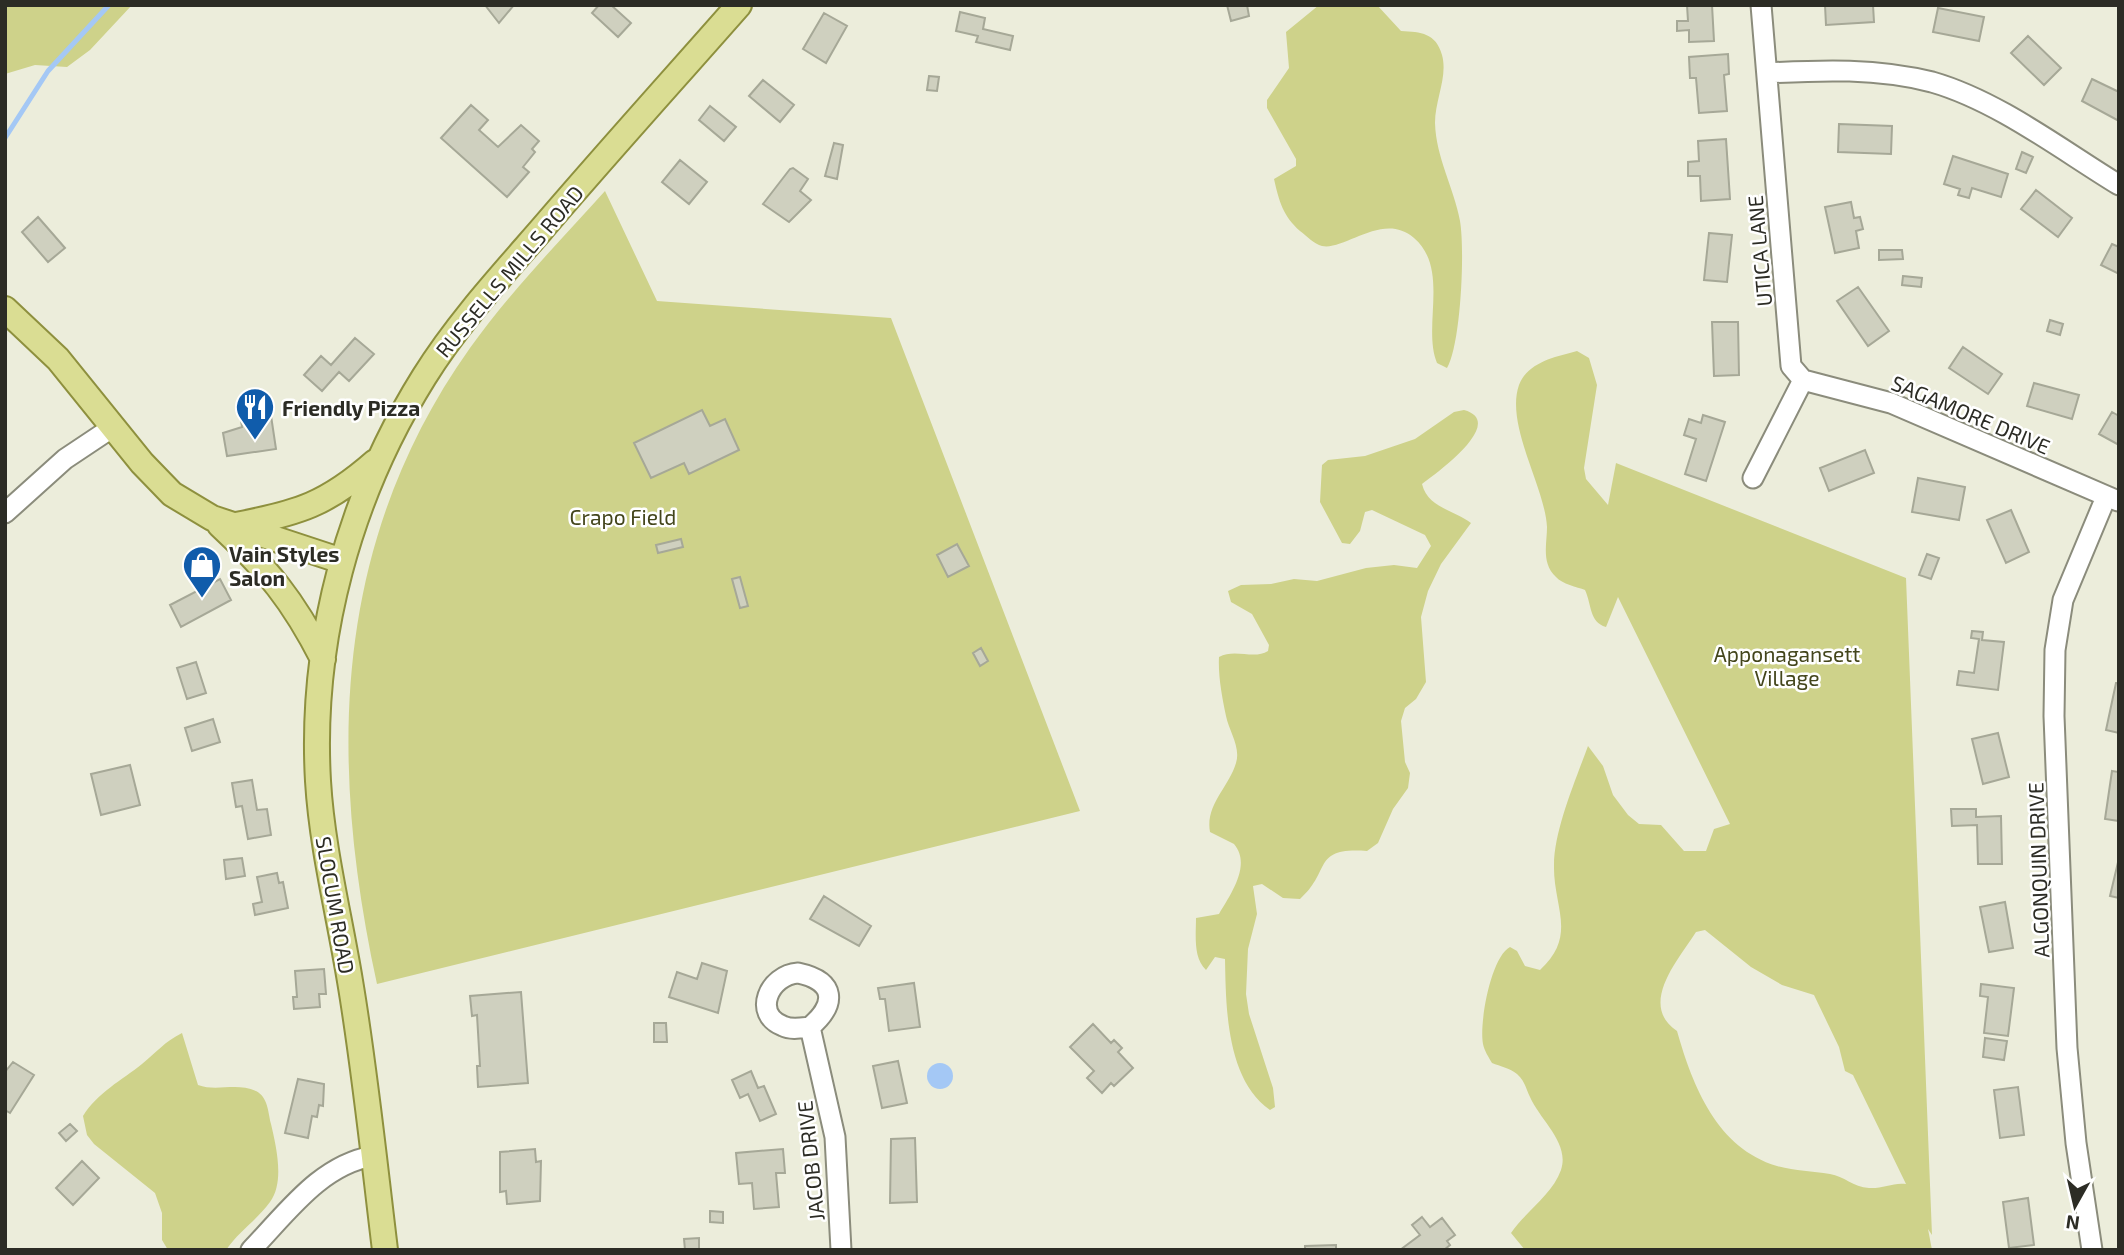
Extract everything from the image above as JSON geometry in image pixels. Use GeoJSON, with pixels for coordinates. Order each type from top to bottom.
{"type":"FeatureCollection","features":[{"type":"Feature","properties":{"kind":"main road","name":"RUSSELLS MILLS ROAD"},"geometry":{"type":"LineString","coordinates":[[342,561],[379,459],[425,375],[465,319],[738,5]]}},
{"type":"Feature","properties":{"kind":"main road"},"geometry":{"type":"LineString","coordinates":[[5,309],[58,359],[172,494],[223,522],[342,561]]}},
{"type":"Feature","properties":{"kind":"main road"},"geometry":{"type":"LineString","coordinates":[[223,522],[301,511],[316,505],[348,486],[379,459]]}},
{"type":"Feature","properties":{"kind":"main road"},"geometry":{"type":"LineString","coordinates":[[223,522],[277,582],[298,611],[323,659]]}},
{"type":"Feature","properties":{"kind":"main road","name":"SLOCUM ROAD"},"geometry":{"type":"LineString","coordinates":[[342,561],[323,659],[318,742],[320,812],[359,1039],[385,1250]]}},
{"type":"Feature","properties":{"kind":"street","name":"UTICA LANE"},"geometry":{"type":"LineString","coordinates":[[1761,5],[1791,366],[1803,380]]}},
{"type":"Feature","properties":{"kind":"street"},"geometry":{"type":"LineString","coordinates":[[1767,73],[1836,69],[1933,83],[1993,108],[2119,185]]}},
{"type":"Feature","properties":{"kind":"street"},"geometry":{"type":"LineString","coordinates":[[1753,478],[1803,380]]}},
{"type":"Feature","properties":{"kind":"street","name":"SAGAMORE DRIVE"},"geometry":{"type":"LineString","coordinates":[[1803,380],[1891,403],[2113,499]]}},
{"type":"Feature","properties":{"kind":"street"},"geometry":{"type":"LineString","coordinates":[[5,513],[65,459],[113,427]]}},
{"type":"Feature","properties":{"kind":"street","name":"ALGONQUIN DRIVE"},"geometry":{"type":"LineString","coordinates":[[2092,1250],[2076,1143],[2067,1048],[2054,716],[2055,650],[2063,600],[2113,499]]}},
{"type":"Feature","properties":{"kind":"street","name":"JACOB DRIVE"},"geometry":{"type":"LineString","coordinates":[[810,1027],[835,1137],[841,1250]]}},
{"type":"Feature","properties":{"kind":"street"},"geometry":{"type":"LineString","coordinates":[[251,1250],[332,1169],[353,1160],[373,1156]]}},
{"type":"Feature","properties":{"kind":"green space"},"geometry":{"type":"Polygon","coordinates":[[[5,5],[132,5],[90,50],[67,67],[35,65],[5,74],[5,5]]]}},
{"type":"Feature","properties":{"kind":"green space"},"geometry":{"type":"Polygon","coordinates":[[[1319,5],[1377,5],[1401,31],[1421,33],[1432,38],[1442,55],[1443,72],[1435,123],[1436,136],[1460,221],[1462,253],[1459,319],[1447,368],[1437,363],[1433,349],[1431,266],[1425,251],[1414,238],[1402,231],[1377,230],[1342,243],[1322,246],[1313,242],[1294,225],[1280,201],[1274,179],[1296,166],[1296,159],[1267,108],[1267,100],[1289,68],[1286,32],[1319,5]]]}},
{"type":"Feature","properties":{"kind":"green space","name":"Crapo Field"},"geometry":{"type":"Polygon","coordinates":[[[605,191],[657,301],[891,318],[1080,811],[377,984],[361,900],[351,817],[349,735],[353,654],[367,575],[390,498],[424,422],[485,327],[605,191]]]}},
{"type":"Feature","properties":{"kind":"green space","name":"Apponagansett Village"},"geometry":{"type":"Polygon","coordinates":[[[1577,351],[1589,358],[1597,385],[1584,468],[1586,479],[1608,505],[1616,463],[1906,578],[1932,1235],[1928,1229],[1932,1250],[1525,1250],[1511,1233],[1557,1179],[1563,1160],[1558,1141],[1535,1106],[1522,1079],[1512,1071],[1492,1063],[1487,1054],[1482,1034],[1485,1007],[1497,963],[1510,947],[1517,951],[1525,966],[1540,970],[1558,945],[1561,920],[1555,880],[1555,851],[1567,805],[1588,746],[1603,766],[1613,795],[1628,815],[1639,824],[1661,825],[1684,851],[1706,851],[1714,829],[1730,824],[1618,597],[1606,627],[1601,625],[1594,617],[1585,590],[1559,579],[1548,566],[1545,511],[1521,437],[1516,401],[1519,385],[1529,371],[1551,358],[1577,351]],[[1705,930],[1696,932],[1672,969],[1661,996],[1661,1008],[1666,1020],[1677,1031],[1691,1073],[1710,1113],[1738,1145],[1777,1166],[1835,1175],[1869,1188],[1906,1184],[1853,1075],[1845,1071],[1839,1047],[1814,995],[1782,985],[1751,967],[1705,930]]]}},
{"type":"Feature","properties":{"kind":"green space"},"geometry":{"type":"Polygon","coordinates":[[[1464,410],[1475,416],[1478,425],[1473,436],[1453,459],[1422,484],[1430,498],[1442,508],[1471,523],[1441,564],[1428,591],[1421,617],[1426,682],[1416,699],[1405,708],[1401,721],[1405,762],[1410,773],[1408,788],[1393,809],[1378,843],[1367,851],[1349,851],[1330,857],[1310,889],[1300,899],[1283,898],[1262,884],[1253,886],[1257,914],[1248,949],[1246,994],[1249,1014],[1273,1088],[1275,1107],[1270,1110],[1255,1097],[1245,1080],[1231,1041],[1225,959],[1215,957],[1206,970],[1199,959],[1196,946],[1196,918],[1219,914],[1237,880],[1241,861],[1234,844],[1210,832],[1211,813],[1233,772],[1237,757],[1223,701],[1219,657],[1263,653],[1268,651],[1269,645],[1252,614],[1231,602],[1228,591],[1241,585],[1271,584],[1294,579],[1317,581],[1366,568],[1394,565],[1417,568],[1431,546],[1425,535],[1372,510],[1365,512],[1360,531],[1350,544],[1342,543],[1320,502],[1322,465],[1328,460],[1365,456],[1415,439],[1454,412],[1464,410]]]}},
{"type":"Feature","properties":{"kind":"green space"},"geometry":{"type":"Polygon","coordinates":[[[182,1033],[198,1085],[212,1088],[249,1088],[260,1094],[267,1105],[275,1143],[278,1174],[275,1194],[265,1209],[226,1250],[168,1250],[162,1240],[162,1213],[155,1193],[94,1144],[87,1135],[83,1116],[103,1094],[182,1033]]]}},
{"type":"Feature","properties":{"kind":"water"},"geometry":{"type":"Polygon","coordinates":[[[940,1063],[949,1067],[953,1076],[949,1085],[940,1089],[931,1085],[927,1076],[931,1067],[940,1063]]]}},
{"type":"Feature","properties":{"kind":"building"},"geometry":{"type":"Polygon","coordinates":[[[485,5],[514,5],[499,23],[485,5]]]}},
{"type":"Feature","properties":{"kind":"building"},"geometry":{"type":"Polygon","coordinates":[[[599,5],[611,5],[631,23],[618,37],[592,13],[599,5]]]}},
{"type":"Feature","properties":{"kind":"building"},"geometry":{"type":"Polygon","coordinates":[[[1227,5],[1247,5],[1249,16],[1231,21],[1227,5]]]}},
{"type":"Feature","properties":{"kind":"building"},"geometry":{"type":"Polygon","coordinates":[[[1687,5],[1712,5],[1714,41],[1689,42],[1689,30],[1677,31],[1677,21],[1688,21],[1687,5]]]}},
{"type":"Feature","properties":{"kind":"building"},"geometry":{"type":"Polygon","coordinates":[[[1825,5],[1873,5],[1874,22],[1826,25],[1825,5]]]}},
{"type":"Feature","properties":{"kind":"building"},"geometry":{"type":"Polygon","coordinates":[[[1938,8],[1984,17],[1979,41],[1933,32],[1938,8]]]}},
{"type":"Feature","properties":{"kind":"building"},"geometry":{"type":"Polygon","coordinates":[[[960,12],[985,18],[983,29],[1013,36],[1010,50],[976,42],[978,36],[956,31],[960,12]]]}},
{"type":"Feature","properties":{"kind":"building"},"geometry":{"type":"Polygon","coordinates":[[[824,13],[847,26],[826,63],[803,49],[824,13]]]}},
{"type":"Feature","properties":{"kind":"building"},"geometry":{"type":"Polygon","coordinates":[[[2028,36],[2061,68],[2044,85],[2011,53],[2028,36]]]}},
{"type":"Feature","properties":{"kind":"building"},"geometry":{"type":"Polygon","coordinates":[[[1728,54],[1729,74],[1724,75],[1727,111],[1699,113],[1696,78],[1690,78],[1689,57],[1728,54]]]}},
{"type":"Feature","properties":{"kind":"building"},"geometry":{"type":"Polygon","coordinates":[[[929,76],[939,77],[937,91],[927,90],[929,76]]]}},
{"type":"Feature","properties":{"kind":"building"},"geometry":{"type":"Polygon","coordinates":[[[2092,79],[2119,92],[2119,121],[2082,101],[2092,79]]]}},
{"type":"Feature","properties":{"kind":"building"},"geometry":{"type":"Polygon","coordinates":[[[763,80],[794,105],[780,122],[749,96],[763,80]]]}},
{"type":"Feature","properties":{"kind":"building"},"geometry":{"type":"Polygon","coordinates":[[[471,105],[488,120],[479,130],[498,147],[521,125],[539,141],[532,149],[535,152],[523,167],[529,172],[507,197],[441,138],[471,105]]]}},
{"type":"Feature","properties":{"kind":"building"},"geometry":{"type":"Polygon","coordinates":[[[710,106],[736,127],[724,141],[699,120],[710,106]]]}},
{"type":"Feature","properties":{"kind":"building"},"geometry":{"type":"Polygon","coordinates":[[[1839,124],[1892,126],[1891,154],[1838,152],[1839,124]]]}},
{"type":"Feature","properties":{"kind":"building"},"geometry":{"type":"Polygon","coordinates":[[[1726,139],[1730,199],[1701,201],[1700,176],[1688,176],[1688,162],[1699,161],[1698,141],[1726,139]]]}},
{"type":"Feature","properties":{"kind":"building"},"geometry":{"type":"Polygon","coordinates":[[[834,143],[843,145],[837,179],[825,176],[834,143]]]}},
{"type":"Feature","properties":{"kind":"building"},"geometry":{"type":"Polygon","coordinates":[[[2022,152],[2033,157],[2026,173],[2016,169],[2022,152]]]}},
{"type":"Feature","properties":{"kind":"building"},"geometry":{"type":"Polygon","coordinates":[[[1953,156],[2008,174],[2001,197],[1972,188],[1969,198],[1958,195],[1960,189],[1944,184],[1953,156]]]}},
{"type":"Feature","properties":{"kind":"building"},"geometry":{"type":"Polygon","coordinates":[[[680,160],[707,182],[689,204],[662,182],[680,160]]]}},
{"type":"Feature","properties":{"kind":"building"},"geometry":{"type":"Polygon","coordinates":[[[793,168],[808,179],[800,191],[811,200],[789,222],[763,204],[793,168]]]}},
{"type":"Feature","properties":{"kind":"building"},"geometry":{"type":"Polygon","coordinates":[[[2036,190],[2072,218],[2058,237],[2021,209],[2036,190]]]}},
{"type":"Feature","properties":{"kind":"building"},"geometry":{"type":"Polygon","coordinates":[[[1851,202],[1854,218],[1860,217],[1863,229],[1856,231],[1859,248],[1835,253],[1825,207],[1851,202]]]}},
{"type":"Feature","properties":{"kind":"building"},"geometry":{"type":"Polygon","coordinates":[[[38,217],[65,248],[48,262],[22,232],[38,217]]]}},
{"type":"Feature","properties":{"kind":"building"},"geometry":{"type":"Polygon","coordinates":[[[1709,233],[1732,235],[1727,282],[1704,280],[1709,233]]]}},
{"type":"Feature","properties":{"kind":"building"},"geometry":{"type":"Polygon","coordinates":[[[2112,244],[2119,247],[2119,274],[2101,265],[2112,244]]]}},
{"type":"Feature","properties":{"kind":"building"},"geometry":{"type":"Polygon","coordinates":[[[1879,250],[1902,250],[1903,259],[1879,260],[1879,250]]]}},
{"type":"Feature","properties":{"kind":"building"},"geometry":{"type":"Polygon","coordinates":[[[1903,276],[1922,278],[1921,287],[1902,285],[1903,276]]]}},
{"type":"Feature","properties":{"kind":"building"},"geometry":{"type":"Polygon","coordinates":[[[1858,287],[1889,331],[1868,346],[1837,301],[1858,287]]]}},
{"type":"Feature","properties":{"kind":"building"},"geometry":{"type":"Polygon","coordinates":[[[2050,320],[2063,324],[2060,335],[2047,331],[2050,320]]]}},
{"type":"Feature","properties":{"kind":"building"},"geometry":{"type":"Polygon","coordinates":[[[1712,322],[1738,322],[1739,375],[1714,376],[1712,322]]]}},
{"type":"Feature","properties":{"kind":"building"},"geometry":{"type":"Polygon","coordinates":[[[355,338],[374,354],[349,381],[339,372],[322,391],[304,375],[321,356],[331,365],[355,338]]]}},
{"type":"Feature","properties":{"kind":"building"},"geometry":{"type":"Polygon","coordinates":[[[1963,347],[2002,374],[1988,394],[1949,368],[1963,347]]]}},
{"type":"Feature","properties":{"kind":"building"},"geometry":{"type":"Polygon","coordinates":[[[2034,383],[2079,395],[2072,419],[2027,406],[2034,383]]]}},
{"type":"Feature","properties":{"kind":"building"},"geometry":{"type":"Polygon","coordinates":[[[270,409],[276,449],[227,456],[223,433],[242,427],[240,414],[270,409]]]}},
{"type":"Feature","properties":{"kind":"building"},"geometry":{"type":"Polygon","coordinates":[[[702,410],[710,426],[725,419],[739,450],[689,474],[684,463],[651,478],[634,443],[702,410]]]}},
{"type":"Feature","properties":{"kind":"building"},"geometry":{"type":"Polygon","coordinates":[[[2112,412],[2119,416],[2119,445],[2099,434],[2112,412]]]}},
{"type":"Feature","properties":{"kind":"building"},"geometry":{"type":"Polygon","coordinates":[[[1703,415],[1725,422],[1706,481],[1685,474],[1696,439],[1684,435],[1689,419],[1701,423],[1703,415]]]}},
{"type":"Feature","properties":{"kind":"building"},"geometry":{"type":"Polygon","coordinates":[[[1865,450],[1874,473],[1829,491],[1820,468],[1865,450]]]}},
{"type":"Feature","properties":{"kind":"building"},"geometry":{"type":"Polygon","coordinates":[[[1918,478],[1965,487],[1959,520],[1912,512],[1918,478]]]}},
{"type":"Feature","properties":{"kind":"building"},"geometry":{"type":"Polygon","coordinates":[[[2011,510],[2029,552],[2006,563],[1987,520],[2011,510]]]}},
{"type":"Feature","properties":{"kind":"building"},"geometry":{"type":"Polygon","coordinates":[[[681,539],[683,547],[658,553],[656,545],[681,539]]]}},
{"type":"Feature","properties":{"kind":"building"},"geometry":{"type":"Polygon","coordinates":[[[957,544],[969,566],[948,577],[937,555],[957,544]]]}},
{"type":"Feature","properties":{"kind":"building"},"geometry":{"type":"Polygon","coordinates":[[[1927,554],[1939,558],[1931,579],[1919,575],[1927,554]]]}},
{"type":"Feature","properties":{"kind":"building"},"geometry":{"type":"Polygon","coordinates":[[[740,577],[748,606],[740,608],[732,579],[740,577]]]}},
{"type":"Feature","properties":{"kind":"building"},"geometry":{"type":"Polygon","coordinates":[[[220,579],[231,600],[181,627],[170,605],[220,579]]]}},
{"type":"Feature","properties":{"kind":"building"},"geometry":{"type":"Polygon","coordinates":[[[1972,631],[1983,632],[1982,640],[2004,642],[1998,690],[1957,685],[1959,671],[1974,673],[1979,639],[1971,638],[1972,631]]]}},
{"type":"Feature","properties":{"kind":"building"},"geometry":{"type":"Polygon","coordinates":[[[981,648],[988,661],[980,666],[973,653],[981,648]]]}},
{"type":"Feature","properties":{"kind":"building"},"geometry":{"type":"Polygon","coordinates":[[[196,662],[206,693],[187,699],[177,668],[196,662]]]}},
{"type":"Feature","properties":{"kind":"building"},"geometry":{"type":"Polygon","coordinates":[[[2116,683],[2119,683],[2119,733],[2106,730],[2116,683]]]}},
{"type":"Feature","properties":{"kind":"building"},"geometry":{"type":"Polygon","coordinates":[[[213,719],[220,742],[192,751],[185,728],[213,719]]]}},
{"type":"Feature","properties":{"kind":"building"},"geometry":{"type":"Polygon","coordinates":[[[1998,733],[2009,777],[1983,784],[1972,739],[1998,733]]]}},
{"type":"Feature","properties":{"kind":"building"},"geometry":{"type":"Polygon","coordinates":[[[130,765],[140,805],[101,815],[91,774],[130,765]]]}},
{"type":"Feature","properties":{"kind":"building"},"geometry":{"type":"Polygon","coordinates":[[[2112,771],[2119,772],[2119,821],[2105,819],[2112,771]]]}},
{"type":"Feature","properties":{"kind":"building"},"geometry":{"type":"Polygon","coordinates":[[[252,780],[257,810],[267,809],[271,835],[248,839],[242,806],[236,807],[232,783],[252,780]]]}},
{"type":"Feature","properties":{"kind":"building"},"geometry":{"type":"Polygon","coordinates":[[[1951,809],[1976,809],[1976,817],[2001,816],[2002,864],[1978,864],[1977,825],[1952,826],[1951,809]]]}},
{"type":"Feature","properties":{"kind":"building"},"geometry":{"type":"Polygon","coordinates":[[[242,858],[245,876],[226,879],[224,860],[242,858]]]}},
{"type":"Feature","properties":{"kind":"building"},"geometry":{"type":"Polygon","coordinates":[[[2119,858],[2119,898],[2110,896],[2119,858]]]}},
{"type":"Feature","properties":{"kind":"building"},"geometry":{"type":"Polygon","coordinates":[[[277,873],[279,883],[283,882],[288,908],[255,915],[253,904],[262,902],[257,877],[277,873]]]}},
{"type":"Feature","properties":{"kind":"building"},"geometry":{"type":"Polygon","coordinates":[[[824,896],[871,926],[859,946],[810,919],[824,896]]]}},
{"type":"Feature","properties":{"kind":"building"},"geometry":{"type":"Polygon","coordinates":[[[2005,902],[2013,948],[1989,952],[1980,907],[2005,902]]]}},
{"type":"Feature","properties":{"kind":"building"},"geometry":{"type":"Polygon","coordinates":[[[702,963],[727,971],[718,1013],[669,997],[677,972],[697,979],[702,963]]]}},
{"type":"Feature","properties":{"kind":"building"},"geometry":{"type":"Polygon","coordinates":[[[324,969],[326,994],[319,994],[320,1007],[294,1009],[293,997],[297,997],[295,971],[324,969]]]}},
{"type":"Feature","properties":{"kind":"building"},"geometry":{"type":"Polygon","coordinates":[[[914,983],[920,1027],[889,1031],[885,999],[880,999],[878,988],[914,983]]]}},
{"type":"Feature","properties":{"kind":"building"},"geometry":{"type":"Polygon","coordinates":[[[1981,984],[2014,988],[2008,1036],[1984,1033],[1988,997],[1980,996],[1981,984]]]}},
{"type":"Feature","properties":{"kind":"building"},"geometry":{"type":"Polygon","coordinates":[[[521,992],[528,1083],[478,1087],[477,1066],[480,1066],[477,1015],[472,1016],[470,996],[521,992]]]}},
{"type":"Feature","properties":{"kind":"building"},"geometry":{"type":"Polygon","coordinates":[[[654,1023],[666,1023],[667,1042],[654,1042],[654,1023]]]}},
{"type":"Feature","properties":{"kind":"building"},"geometry":{"type":"Polygon","coordinates":[[[1093,1024],[1111,1043],[1114,1040],[1122,1048],[1118,1052],[1133,1068],[1114,1086],[1111,1083],[1102,1093],[1087,1078],[1094,1071],[1070,1047],[1093,1024]]]}},
{"type":"Feature","properties":{"kind":"building"},"geometry":{"type":"Polygon","coordinates":[[[1985,1038],[2007,1041],[2004,1060],[1983,1057],[1985,1038]]]}},
{"type":"Feature","properties":{"kind":"building"},"geometry":{"type":"Polygon","coordinates":[[[898,1061],[907,1103],[882,1108],[873,1066],[898,1061]]]}},
{"type":"Feature","properties":{"kind":"building"},"geometry":{"type":"Polygon","coordinates":[[[13,1062],[34,1075],[10,1113],[5,1110],[5,1072],[13,1062]]]}},
{"type":"Feature","properties":{"kind":"building"},"geometry":{"type":"Polygon","coordinates":[[[751,1071],[758,1088],[764,1086],[776,1114],[760,1121],[748,1094],[740,1098],[732,1080],[751,1071]]]}},
{"type":"Feature","properties":{"kind":"building"},"geometry":{"type":"Polygon","coordinates":[[[298,1079],[324,1084],[323,1106],[319,1105],[317,1117],[312,1116],[308,1138],[285,1133],[298,1079]]]}},
{"type":"Feature","properties":{"kind":"building"},"geometry":{"type":"Polygon","coordinates":[[[2018,1087],[2024,1135],[2000,1138],[1994,1090],[2018,1087]]]}},
{"type":"Feature","properties":{"kind":"building"},"geometry":{"type":"Polygon","coordinates":[[[70,1124],[77,1131],[66,1141],[59,1133],[70,1124]]]}},
{"type":"Feature","properties":{"kind":"building"},"geometry":{"type":"Polygon","coordinates":[[[915,1138],[917,1202],[890,1203],[891,1139],[915,1138]]]}},
{"type":"Feature","properties":{"kind":"building"},"geometry":{"type":"Polygon","coordinates":[[[535,1149],[536,1162],[541,1161],[540,1201],[507,1204],[506,1191],[500,1192],[500,1152],[535,1149]]]}},
{"type":"Feature","properties":{"kind":"building"},"geometry":{"type":"Polygon","coordinates":[[[783,1149],[785,1173],[776,1173],[779,1207],[754,1209],[752,1183],[739,1184],[736,1153],[783,1149]]]}},
{"type":"Feature","properties":{"kind":"building"},"geometry":{"type":"Polygon","coordinates":[[[82,1161],[99,1178],[73,1205],[56,1188],[82,1161]]]}},
{"type":"Feature","properties":{"kind":"building"},"geometry":{"type":"Polygon","coordinates":[[[2028,1198],[2034,1245],[2009,1248],[2003,1202],[2028,1198]]]}},
{"type":"Feature","properties":{"kind":"building"},"geometry":{"type":"Polygon","coordinates":[[[710,1211],[723,1212],[723,1223],[710,1222],[710,1211]]]}},
{"type":"Feature","properties":{"kind":"building"},"geometry":{"type":"Polygon","coordinates":[[[1422,1217],[1430,1227],[1442,1218],[1455,1235],[1447,1241],[1450,1245],[1444,1250],[1400,1250],[1420,1235],[1412,1225],[1422,1217]]]}},
{"type":"Feature","properties":{"kind":"building"},"geometry":{"type":"Polygon","coordinates":[[[699,1238],[699,1250],[685,1250],[684,1239],[699,1238]]]}},
{"type":"Feature","properties":{"kind":"building"},"geometry":{"type":"Polygon","coordinates":[[[1336,1245],[1336,1250],[1305,1250],[1305,1246],[1336,1245]]]}},
{"type":"Feature","properties":{"kind":"waterway"},"geometry":{"type":"LineString","coordinates":[[5,138],[48,71],[109,5]]}},
{"type":"Feature","properties":{"kind":"place","name":"Friendly Pizza"},"geometry":{"type":"Point","coordinates":[255,441]}},
{"type":"Feature","properties":{"kind":"place","name":"Vain Styles Salon"},"geometry":{"type":"Point","coordinates":[202,599]}}]}
